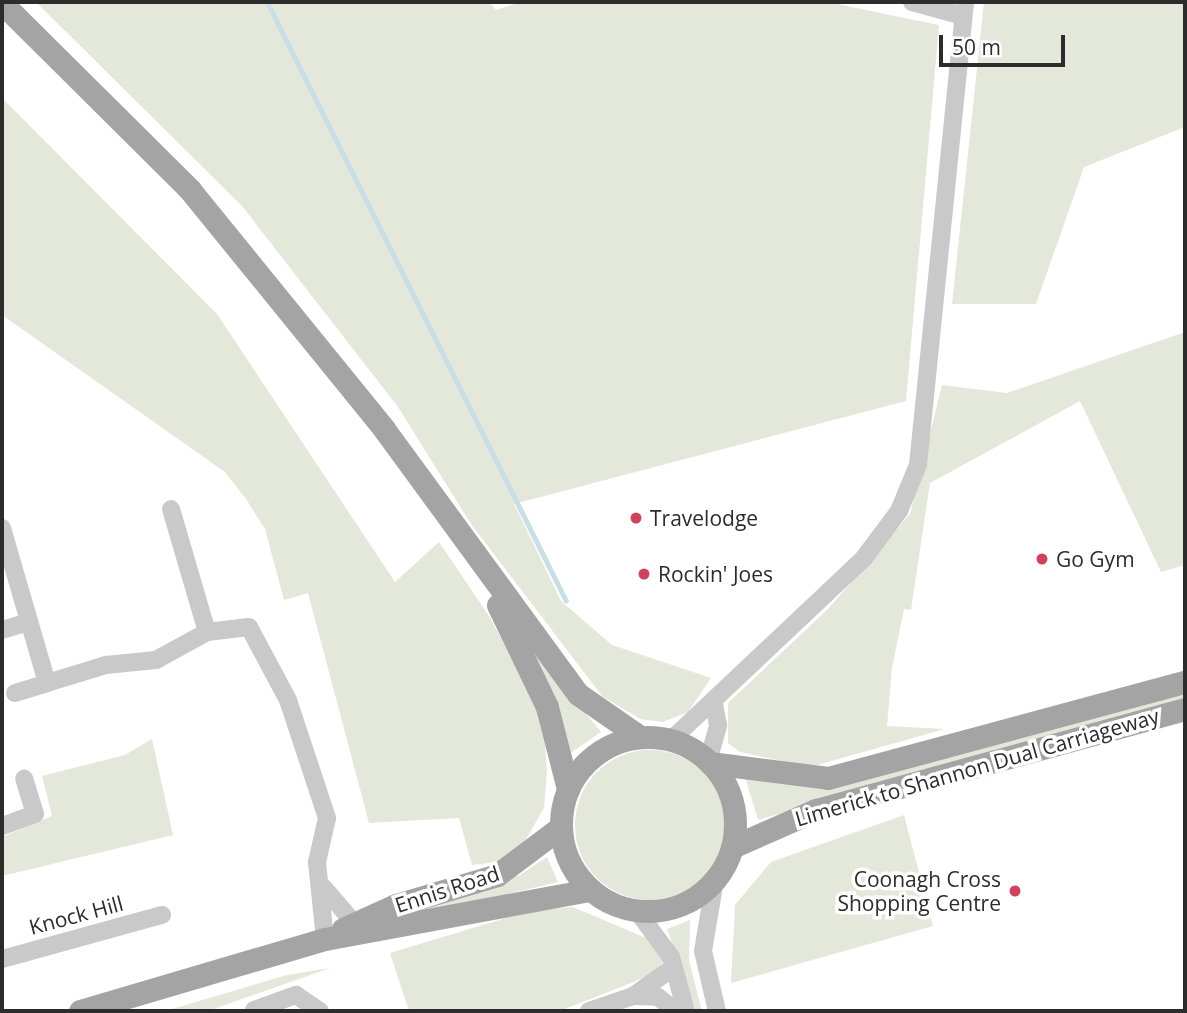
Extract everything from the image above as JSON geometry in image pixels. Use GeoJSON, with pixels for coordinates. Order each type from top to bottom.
{"type":"FeatureCollection","features":[{"type":"Feature","properties":{"kind":"main road"},"geometry":{"type":"LineString","coordinates":[[2,3],[147,144],[268,281],[578,694],[639,737]]}},
{"type":"Feature","properties":{"kind":"main road"},"geometry":{"type":"LineString","coordinates":[[479,564],[547,707],[568,789],[561,827],[570,864],[590,890],[637,911],[672,908],[715,880],[732,847],[732,802],[709,762],[671,740],[639,737],[596,753],[568,789]]}},
{"type":"Feature","properties":{"kind":"main road","name":"Limerick to Shannon Dual Carriageway"},"geometry":{"type":"LineString","coordinates":[[709,762],[828,778],[1185,681]]}},
{"type":"Feature","properties":{"kind":"main road","name":"Limerick to Shannon Dual Carriageway"},"geometry":{"type":"LineString","coordinates":[[732,847],[816,810],[1185,709]]}},
{"type":"Feature","properties":{"kind":"main road","name":"Ennis Road"},"geometry":{"type":"LineString","coordinates":[[325,939],[354,923],[497,875],[561,827]]}},
{"type":"Feature","properties":{"kind":"main road","name":"Ennis Road"},"geometry":{"type":"LineString","coordinates":[[80,1011],[325,939],[411,927],[509,902],[590,890]]}},
{"type":"Feature","properties":{"kind":"street"},"geometry":{"type":"LineString","coordinates":[[671,740],[714,705],[864,558],[899,511],[918,465],[964,9],[912,2]]}},
{"type":"Feature","properties":{"kind":"street"},"geometry":{"type":"LineString","coordinates":[[171,509],[207,632]]}},
{"type":"Feature","properties":{"kind":"street"},"geometry":{"type":"LineString","coordinates":[[2,528],[47,683]]}},
{"type":"Feature","properties":{"kind":"street"},"geometry":{"type":"LineString","coordinates":[[2,631],[29,622]]}},
{"type":"Feature","properties":{"kind":"street"},"geometry":{"type":"LineString","coordinates":[[15,693],[106,665],[156,660],[207,632],[248,627],[288,700],[327,818],[317,862],[324,888],[325,939]]}},
{"type":"Feature","properties":{"kind":"street"},"geometry":{"type":"LineString","coordinates":[[709,762],[718,725],[714,705]]}},
{"type":"Feature","properties":{"kind":"street"},"geometry":{"type":"LineString","coordinates":[[2,826],[35,814],[24,779]]}},
{"type":"Feature","properties":{"kind":"street"},"geometry":{"type":"LineString","coordinates":[[715,880],[703,951],[717,1011]]}},
{"type":"Feature","properties":{"kind":"street"},"geometry":{"type":"LineString","coordinates":[[324,888],[354,923]]}},
{"type":"Feature","properties":{"kind":"street"},"geometry":{"type":"LineString","coordinates":[[637,911],[674,967],[686,1011]]}},
{"type":"Feature","properties":{"kind":"street","name":"Knock Hill"},"geometry":{"type":"LineString","coordinates":[[2,959],[162,915]]}},
{"type":"Feature","properties":{"kind":"street"},"geometry":{"type":"LineString","coordinates":[[589,1011],[633,996],[674,967]]}},
{"type":"Feature","properties":{"kind":"street"},"geometry":{"type":"LineString","coordinates":[[254,1010],[296,995],[320,1011]]}},
{"type":"Feature","properties":{"kind":"street"},"geometry":{"type":"LineString","coordinates":[[633,996],[658,997],[676,1011]]}},
{"type":"Feature","properties":{"kind":"shaded area"},"geometry":{"type":"Polygon","coordinates":[[[36,2],[489,2],[496,10],[521,2],[827,2],[939,25],[906,401],[514,504],[561,601],[612,645],[711,678],[688,712],[663,722],[640,719],[602,696],[471,524],[398,407],[242,206],[36,2]]]}},
{"type":"Feature","properties":{"kind":"shaded area"},"geometry":{"type":"Polygon","coordinates":[[[984,2],[1185,2],[1185,127],[1084,167],[1036,304],[952,304],[984,2]]]}},
{"type":"Feature","properties":{"kind":"shaded area"},"geometry":{"type":"Polygon","coordinates":[[[2,98],[217,314],[395,582],[439,542],[489,616],[543,717],[547,772],[544,808],[525,841],[497,862],[472,865],[459,818],[369,823],[308,593],[284,600],[265,529],[246,499],[225,472],[2,315],[2,98]]]}},
{"type":"Feature","properties":{"kind":"shaded area"},"geometry":{"type":"Polygon","coordinates":[[[1185,332],[1185,565],[1161,572],[1080,401],[930,483],[911,610],[904,609],[892,668],[887,726],[945,729],[810,767],[740,752],[728,743],[728,703],[829,608],[910,514],[942,385],[1007,393],[1185,332]]]}},
{"type":"Feature","properties":{"kind":"shaded area"},"geometry":{"type":"Polygon","coordinates":[[[523,637],[601,732],[569,754],[523,637]]]}},
{"type":"Feature","properties":{"kind":"shaded area"},"geometry":{"type":"Polygon","coordinates":[[[1185,692],[1185,699],[758,820],[745,777],[827,789],[1185,692]]]}},
{"type":"Feature","properties":{"kind":"shaded area"},"geometry":{"type":"Polygon","coordinates":[[[152,739],[173,835],[2,876],[2,837],[52,816],[42,776],[125,755],[152,739]]]}},
{"type":"Feature","properties":{"kind":"shaded area"},"geometry":{"type":"Polygon","coordinates":[[[650,750],[679,756],[703,772],[719,796],[725,825],[719,854],[703,878],[679,894],[650,900],[621,894],[597,878],[581,854],[575,825],[581,796],[597,772],[621,756],[650,750]]]}},
{"type":"Feature","properties":{"kind":"shaded area"},"geometry":{"type":"Polygon","coordinates":[[[904,815],[933,926],[731,983],[735,905],[771,862],[904,815]]]}},
{"type":"Feature","properties":{"kind":"shaded area"},"geometry":{"type":"Polygon","coordinates":[[[547,857],[558,882],[397,921],[396,916],[520,875],[547,857]]]}},
{"type":"Feature","properties":{"kind":"shaded area"},"geometry":{"type":"Polygon","coordinates":[[[573,907],[660,944],[664,960],[656,973],[560,1011],[409,1011],[390,953],[529,911],[573,907]]]}},
{"type":"Feature","properties":{"kind":"shaded area"},"geometry":{"type":"Polygon","coordinates":[[[690,920],[689,961],[702,1011],[696,1011],[667,929],[690,920]]]}},
{"type":"Feature","properties":{"kind":"shaded area"},"geometry":{"type":"Polygon","coordinates":[[[330,968],[208,1011],[165,1011],[287,975],[330,968]]]}},
{"type":"Feature","properties":{"kind":"waterway"},"geometry":{"type":"LineString","coordinates":[[267,2],[566,601]]}},
{"type":"Feature","properties":{"kind":"place","name":"Travelodge"},"geometry":{"type":"Point","coordinates":[636,518]}},
{"type":"Feature","properties":{"kind":"place","name":"Go Gym"},"geometry":{"type":"Point","coordinates":[1042,559]}},
{"type":"Feature","properties":{"kind":"place","name":"Rockin' Joes"},"geometry":{"type":"Point","coordinates":[644,574]}},
{"type":"Feature","properties":{"kind":"place","name":"Coonagh Cross Shopping Centre"},"geometry":{"type":"Point","coordinates":[1015,891]}}]}
